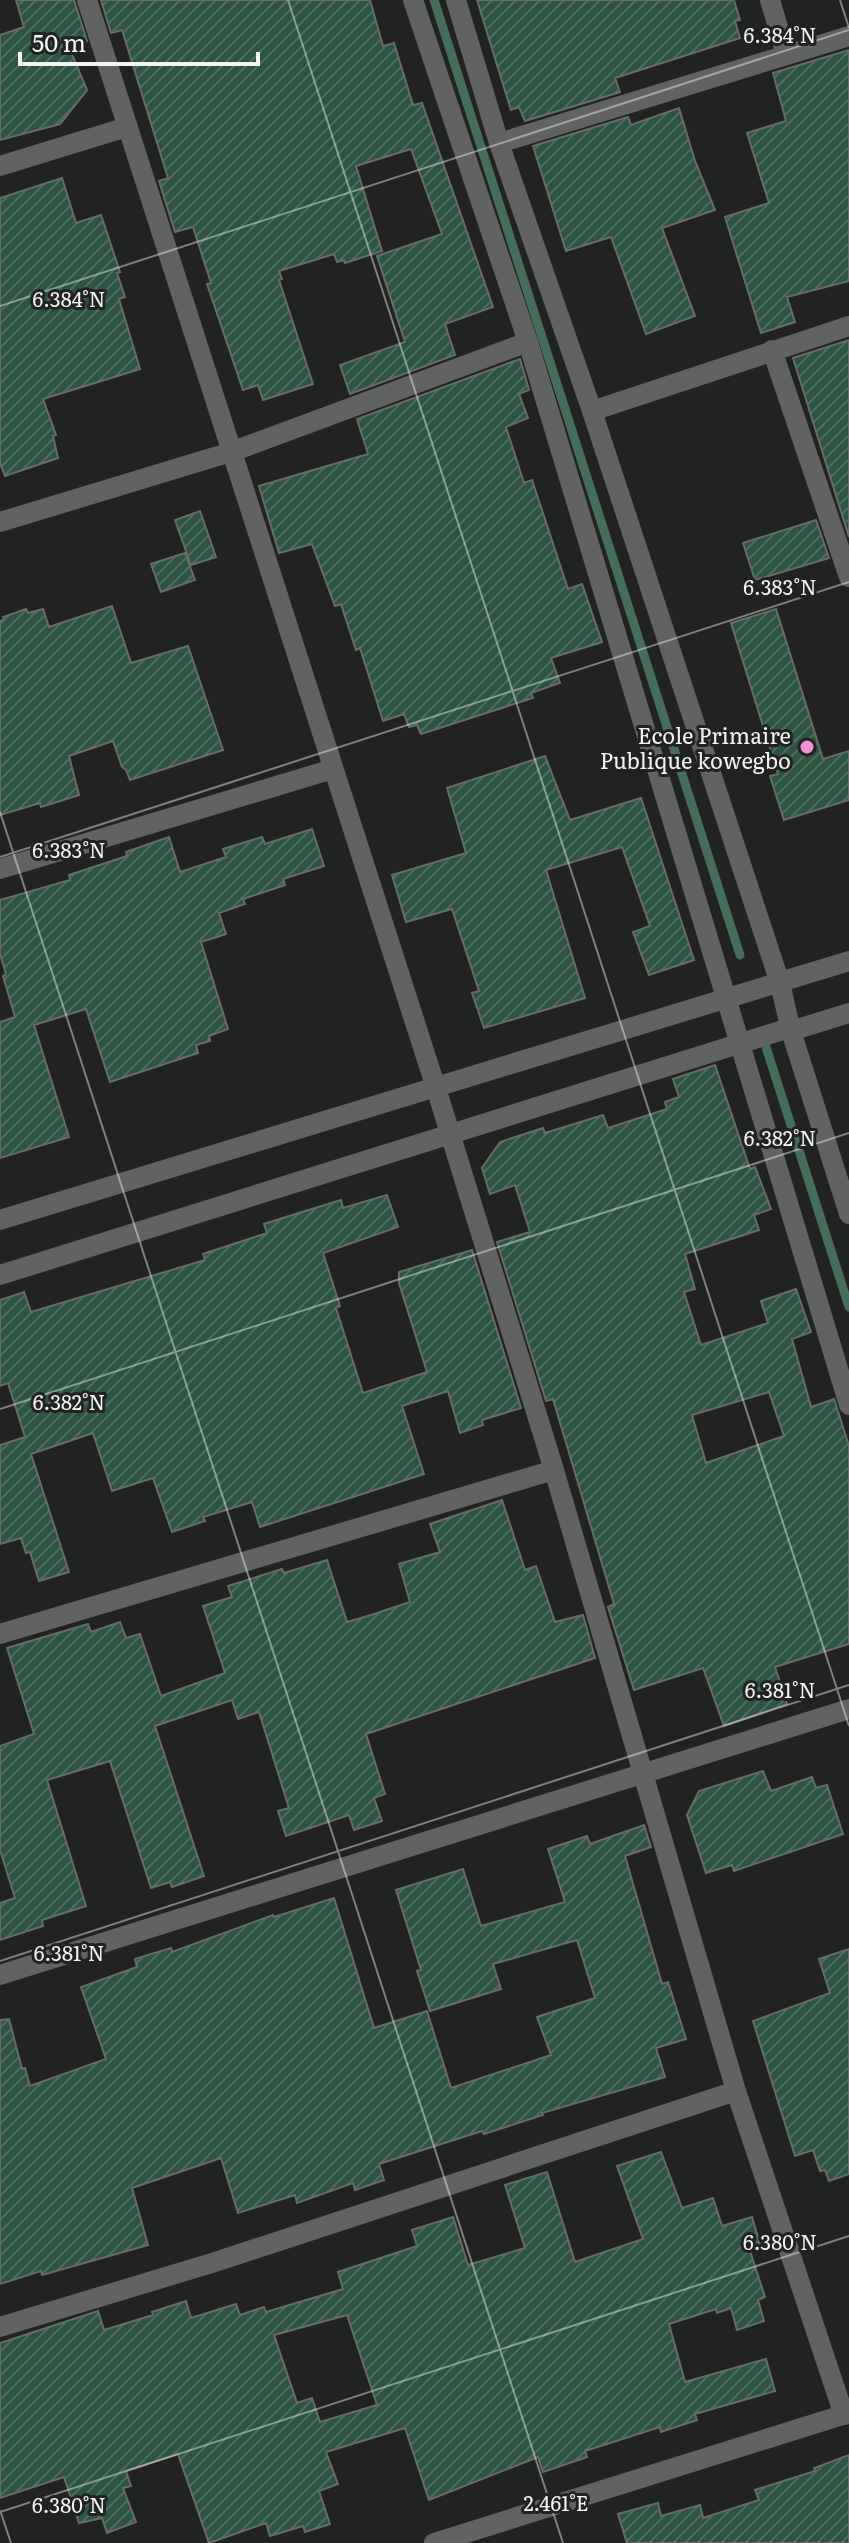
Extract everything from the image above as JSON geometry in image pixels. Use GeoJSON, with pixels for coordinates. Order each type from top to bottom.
{"type":"FeatureCollection","features":[{"type":"Feature","properties":{"kind":"street"},"geometry":{"type":"LineString","coordinates":[[87,0],[436,1088],[645,1773],[736,2091],[847,2414],[434,2543]]}},
{"type":"Feature","properties":{"kind":"street"},"geometry":{"type":"LineString","coordinates":[[413,0],[528,342],[849,1405]]}},
{"type":"Feature","properties":{"kind":"street"},"geometry":{"type":"LineString","coordinates":[[456,0],[499,143],[592,411],[780,983],[791,1031],[849,1214]]}},
{"type":"Feature","properties":{"kind":"street"},"geometry":{"type":"LineString","coordinates":[[770,0],[786,54]]}},
{"type":"Feature","properties":{"kind":"street"},"geometry":{"type":"LineString","coordinates":[[499,143],[849,36]]}},
{"type":"Feature","properties":{"kind":"street"},"geometry":{"type":"LineString","coordinates":[[0,166],[127,127]]}},
{"type":"Feature","properties":{"kind":"street"},"geometry":{"type":"LineString","coordinates":[[592,411],[849,326]]}},
{"type":"Feature","properties":{"kind":"street"},"geometry":{"type":"LineString","coordinates":[[0,522],[231,452],[528,342]]}},
{"type":"Feature","properties":{"kind":"street"},"geometry":{"type":"LineString","coordinates":[[772,350],[849,577]]}},
{"type":"Feature","properties":{"kind":"street"},"geometry":{"type":"LineString","coordinates":[[0,869],[333,769]]}},
{"type":"Feature","properties":{"kind":"street"},"geometry":{"type":"LineString","coordinates":[[0,1220],[849,961]]}},
{"type":"Feature","properties":{"kind":"street"},"geometry":{"type":"LineString","coordinates":[[0,1275],[783,1030],[791,1031],[849,1013]]}},
{"type":"Feature","properties":{"kind":"street"},"geometry":{"type":"LineString","coordinates":[[0,1634],[554,1470]]}},
{"type":"Feature","properties":{"kind":"street"},"geometry":{"type":"LineString","coordinates":[[0,1975],[849,1709]]}},
{"type":"Feature","properties":{"kind":"street"},"geometry":{"type":"LineString","coordinates":[[0,2327],[215,2262],[736,2091]]}},
{"type":"Feature","properties":{"kind":"building"},"geometry":{"type":"Polygon","coordinates":[[[16,0],[74,0],[87,41],[69,47],[87,90],[60,124],[0,140],[0,35],[24,27],[16,0]]]}},
{"type":"Feature","properties":{"kind":"building"},"geometry":{"type":"Polygon","coordinates":[[[101,0],[370,0],[383,46],[394,43],[413,105],[422,103],[493,307],[445,324],[455,355],[350,394],[340,365],[405,342],[377,256],[442,234],[411,149],[356,166],[382,251],[345,263],[344,260],[337,262],[334,254],[279,271],[282,279],[279,280],[313,384],[263,400],[258,385],[243,390],[207,284],[211,283],[193,227],[175,232],[159,181],[168,178],[122,30],[111,33],[101,0]]]}},
{"type":"Feature","properties":{"kind":"building"},"geometry":{"type":"Polygon","coordinates":[[[477,0],[734,0],[740,20],[735,21],[740,38],[615,78],[620,92],[525,121],[519,107],[511,110],[477,0]]]}},
{"type":"Feature","properties":{"kind":"building"},"geometry":{"type":"Polygon","coordinates":[[[849,50],[849,281],[787,297],[795,322],[761,333],[725,217],[769,203],[747,133],[786,121],[773,73],[849,50]]]}},
{"type":"Feature","properties":{"kind":"building"},"geometry":{"type":"Polygon","coordinates":[[[679,108],[695,161],[715,210],[662,228],[695,316],[646,334],[611,237],[566,251],[533,146],[628,117],[631,125],[679,108]]]}},
{"type":"Feature","properties":{"kind":"building"},"geometry":{"type":"Polygon","coordinates":[[[62,178],[76,223],[101,215],[120,272],[117,273],[125,297],[119,299],[140,369],[43,399],[56,435],[53,436],[58,458],[5,476],[0,463],[0,198],[62,178]]]}},
{"type":"Feature","properties":{"kind":"building"},"geometry":{"type":"Polygon","coordinates":[[[849,340],[849,537],[793,358],[849,340]]]}},
{"type":"Feature","properties":{"kind":"building"},"geometry":{"type":"Polygon","coordinates":[[[520,359],[529,390],[519,394],[528,418],[506,427],[524,483],[532,480],[568,589],[582,584],[602,642],[551,658],[560,683],[531,693],[533,698],[421,734],[417,725],[409,727],[404,714],[383,721],[360,648],[356,650],[341,604],[335,606],[312,544],[279,553],[259,486],[368,454],[357,419],[520,359]]]}},
{"type":"Feature","properties":{"kind":"building"},"geometry":{"type":"Polygon","coordinates":[[[200,511],[216,557],[191,565],[175,520],[200,511]]]}},
{"type":"Feature","properties":{"kind":"building"},"geometry":{"type":"Polygon","coordinates":[[[816,520],[829,558],[755,580],[743,543],[816,520]]]}},
{"type":"Feature","properties":{"kind":"building"},"geometry":{"type":"Polygon","coordinates":[[[185,553],[195,580],[161,592],[151,564],[185,553]]]}},
{"type":"Feature","properties":{"kind":"building"},"geometry":{"type":"Polygon","coordinates":[[[112,606],[131,663],[188,646],[223,750],[130,780],[113,741],[69,756],[79,795],[0,815],[0,621],[26,609],[28,613],[43,609],[49,627],[112,606]]]}},
{"type":"Feature","properties":{"kind":"building"},"geometry":{"type":"Polygon","coordinates":[[[776,609],[823,759],[849,751],[849,800],[784,820],[770,776],[778,774],[731,623],[776,609]]]}},
{"type":"Feature","properties":{"kind":"building"},"geometry":{"type":"Polygon","coordinates":[[[545,756],[570,820],[641,798],[694,960],[649,975],[633,932],[650,926],[622,847],[546,870],[585,998],[484,1028],[472,993],[479,991],[452,909],[406,922],[392,875],[466,853],[447,788],[545,756]]]}},
{"type":"Feature","properties":{"kind":"building"},"geometry":{"type":"Polygon","coordinates":[[[312,829],[324,866],[283,879],[285,885],[243,899],[245,904],[219,913],[226,934],[201,942],[228,1029],[209,1036],[210,1041],[196,1045],[198,1053],[110,1082],[86,1009],[34,1025],[69,1137],[0,1158],[0,1022],[15,1017],[0,954],[0,900],[70,880],[69,875],[127,856],[126,852],[169,837],[180,872],[226,857],[223,849],[262,837],[265,844],[312,829]]]}},
{"type":"Feature","properties":{"kind":"building"},"geometry":{"type":"Polygon","coordinates":[[[715,1065],[750,1169],[755,1167],[771,1209],[754,1215],[759,1230],[685,1254],[695,1289],[684,1292],[701,1345],[768,1323],[761,1301],[796,1289],[811,1332],[792,1339],[811,1407],[834,1399],[849,1446],[849,1644],[775,1667],[787,1704],[724,1726],[703,1668],[634,1690],[608,1607],[614,1604],[553,1399],[546,1401],[497,1242],[530,1232],[515,1185],[490,1194],[482,1168],[500,1142],[543,1128],[545,1133],[603,1115],[608,1128],[667,1109],[665,1102],[679,1097],[673,1079],[715,1065]],[[769,1392],[692,1415],[706,1463],[784,1436],[769,1392]]]}},
{"type":"Feature","properties":{"kind":"building"},"geometry":{"type":"Polygon","coordinates":[[[387,1195],[398,1227],[323,1253],[340,1306],[336,1308],[363,1393],[427,1372],[399,1283],[399,1272],[472,1250],[521,1408],[482,1420],[483,1425],[460,1433],[448,1391],[402,1406],[424,1474],[260,1527],[252,1502],[203,1517],[205,1521],[172,1532],[153,1478],[112,1491],[93,1433],[31,1454],[69,1572],[39,1581],[30,1552],[26,1553],[21,1538],[0,1544],[0,1445],[25,1437],[8,1383],[0,1386],[0,1300],[24,1292],[31,1312],[205,1260],[203,1254],[267,1233],[264,1224],[341,1200],[343,1208],[387,1195]]]}},
{"type":"Feature","properties":{"kind":"building"},"geometry":{"type":"Polygon","coordinates":[[[502,1500],[525,1570],[536,1566],[555,1622],[583,1615],[595,1658],[366,1734],[385,1794],[374,1798],[382,1821],[354,1830],[349,1815],[286,1836],[278,1811],[289,1808],[259,1712],[238,1719],[232,1700],[155,1726],[204,1876],[172,1887],[170,1882],[151,1888],[110,1761],[47,1780],[86,1906],[42,1920],[43,1926],[0,1940],[0,1903],[15,1898],[0,1850],[0,1746],[34,1734],[7,1648],[88,1624],[91,1632],[120,1622],[126,1638],[140,1634],[161,1696],[225,1673],[203,1606],[232,1597],[228,1586],[282,1569],[284,1573],[327,1560],[347,1622],[371,1615],[410,1602],[399,1564],[440,1552],[430,1524],[502,1500]]]}},
{"type":"Feature","properties":{"kind":"building"},"geometry":{"type":"Polygon","coordinates":[[[763,1771],[771,1791],[812,1777],[816,1788],[827,1785],[843,1834],[734,1871],[732,1865],[706,1873],[687,1815],[699,1791],[763,1771]]]}},
{"type":"Feature","properties":{"kind":"building"},"geometry":{"type":"Polygon","coordinates":[[[644,1825],[651,1847],[625,1856],[662,1984],[668,1982],[686,2039],[656,2048],[665,2077],[379,2164],[384,2180],[355,2190],[353,2183],[297,2203],[295,2195],[238,2213],[221,2158],[132,2188],[148,2245],[0,2284],[0,2020],[9,2019],[22,2069],[25,2068],[30,2086],[106,2059],[81,1987],[137,1967],[135,1959],[171,1948],[172,1952],[273,1915],[334,1898],[374,2028],[427,2011],[451,2088],[551,2055],[537,2017],[595,1998],[577,1940],[493,1964],[501,1989],[430,2011],[417,1971],[421,1970],[396,1890],[463,1869],[481,1926],[565,1902],[548,1849],[587,1836],[590,1844],[644,1825]]]}},
{"type":"Feature","properties":{"kind":"building"},"geometry":{"type":"Polygon","coordinates":[[[849,1949],[849,2174],[829,2181],[825,2170],[820,2171],[813,2150],[795,2156],[753,2021],[830,1993],[819,1959],[849,1949]]]}},
{"type":"Feature","properties":{"kind":"building"},"geometry":{"type":"Polygon","coordinates":[[[661,2152],[682,2208],[713,2198],[722,2226],[752,2217],[761,2248],[750,2251],[765,2297],[758,2300],[764,2321],[737,2330],[731,2308],[717,2313],[716,2309],[669,2324],[685,2382],[766,2359],[775,2391],[695,2414],[697,2420],[661,2432],[660,2427],[585,2451],[587,2457],[543,2472],[538,2457],[429,2500],[405,2428],[326,2452],[338,2484],[319,2491],[330,2524],[305,2532],[303,2526],[270,2536],[266,2523],[209,2543],[178,2454],[126,2471],[131,2486],[123,2488],[136,2522],[107,2533],[102,2518],[79,2523],[64,2477],[0,2498],[0,2343],[98,2311],[104,2330],[186,2301],[191,2318],[236,2304],[240,2315],[264,2307],[266,2312],[343,2289],[338,2272],[417,2246],[412,2230],[453,2217],[468,2265],[525,2248],[505,2185],[547,2172],[575,2262],[643,2239],[617,2166],[661,2152]],[[347,2315],[274,2335],[297,2403],[312,2398],[320,2422],[377,2405],[347,2315]]]}},
{"type":"Feature","properties":{"kind":"building"},"geometry":{"type":"Polygon","coordinates":[[[849,2455],[849,2543],[627,2543],[618,2514],[658,2503],[661,2516],[700,2505],[703,2518],[759,2500],[755,2490],[815,2471],[814,2468],[849,2455]]]}},
{"type":"Feature","properties":{"kind":"waterway"},"geometry":{"type":"LineString","coordinates":[[434,0],[740,955]]}},
{"type":"Feature","properties":{"kind":"waterway"},"geometry":{"type":"LineString","coordinates":[[766,1047],[849,1307]]}},
{"type":"Feature","properties":{"kind":"place","name":"Ecole Primaire Publique kowegbo"},"geometry":{"type":"Point","coordinates":[807,747]}}]}
